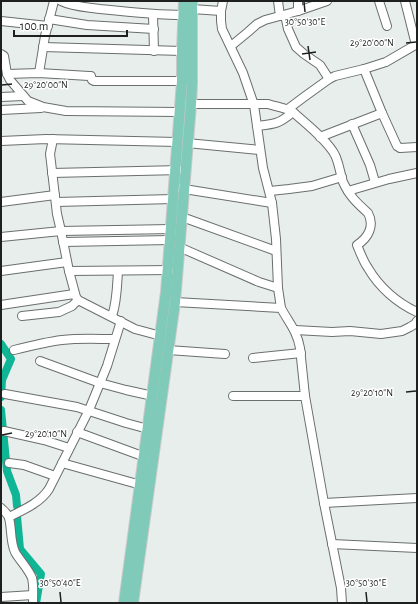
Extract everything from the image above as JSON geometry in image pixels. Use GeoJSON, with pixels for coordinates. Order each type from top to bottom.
{"type":"FeatureCollection","features":[{"type":"Feature","properties":{"kind":"main road"},"geometry":{"type":"LineString","coordinates":[[124,603],[161,336],[173,270],[179,247],[182,217],[179,188],[182,142],[191,104],[192,83],[189,8],[184,1]]}},
{"type":"Feature","properties":{"kind":"main road"},"geometry":{"type":"LineString","coordinates":[[182,142],[179,112],[182,82],[182,52],[189,8]]}},
{"type":"Feature","properties":{"kind":"main road"},"geometry":{"type":"LineString","coordinates":[[133,603],[175,302],[170,240],[173,199],[179,188]]}},
{"type":"Feature","properties":{"kind":"street"},"geometry":{"type":"LineString","coordinates":[[40,73],[43,47],[54,1]]}},
{"type":"Feature","properties":{"kind":"street"},"geometry":{"type":"LineString","coordinates":[[61,1],[67,4],[89,8],[153,15],[189,8],[221,11]]}},
{"type":"Feature","properties":{"kind":"street"},"geometry":{"type":"LineString","coordinates":[[223,1],[221,11],[222,29],[243,72],[254,105],[263,168],[272,203],[278,288],[282,308],[299,340],[305,396],[341,588],[342,603]]}},
{"type":"Feature","properties":{"kind":"street"},"geometry":{"type":"LineString","coordinates":[[278,1],[282,15],[296,47],[320,65],[329,79]]}},
{"type":"Feature","properties":{"kind":"street"},"geometry":{"type":"LineString","coordinates":[[298,1],[298,11]]}},
{"type":"Feature","properties":{"kind":"street"},"geometry":{"type":"LineString","coordinates":[[231,46],[257,24],[265,20],[327,1]]}},
{"type":"Feature","properties":{"kind":"street"},"geometry":{"type":"LineString","coordinates":[[379,1],[387,26]]}},
{"type":"Feature","properties":{"kind":"street"},"geometry":{"type":"LineString","coordinates":[[257,126],[280,122],[329,79],[386,62],[416,44],[405,1]]}},
{"type":"Feature","properties":{"kind":"street"},"geometry":{"type":"LineString","coordinates":[[153,15],[154,51]]}},
{"type":"Feature","properties":{"kind":"street"},"geometry":{"type":"LineString","coordinates":[[1,21],[48,22],[154,29]]}},
{"type":"Feature","properties":{"kind":"street"},"geometry":{"type":"LineString","coordinates":[[43,47],[182,52]]}},
{"type":"Feature","properties":{"kind":"street"},"geometry":{"type":"LineString","coordinates":[[1,54],[4,56],[5,76],[28,101],[43,107],[66,111],[179,112]]}},
{"type":"Feature","properties":{"kind":"street"},"geometry":{"type":"LineString","coordinates":[[364,69],[398,148],[417,147]]}},
{"type":"Feature","properties":{"kind":"street"},"geometry":{"type":"LineString","coordinates":[[5,76],[40,73],[91,76],[92,80],[182,82]]}},
{"type":"Feature","properties":{"kind":"street"},"geometry":{"type":"LineString","coordinates":[[1,97],[23,96]]}},
{"type":"Feature","properties":{"kind":"street"},"geometry":{"type":"LineString","coordinates":[[191,104],[268,104],[291,111],[320,136],[335,155],[348,191],[354,200],[370,216],[369,231],[364,240],[356,245],[368,268],[395,299],[406,307],[417,312]]}},
{"type":"Feature","properties":{"kind":"street"},"geometry":{"type":"LineString","coordinates":[[1,110],[43,107]]}},
{"type":"Feature","properties":{"kind":"street"},"geometry":{"type":"LineString","coordinates":[[320,136],[382,113]]}},
{"type":"Feature","properties":{"kind":"street"},"geometry":{"type":"LineString","coordinates":[[352,124],[370,165],[375,182]]}},
{"type":"Feature","properties":{"kind":"street"},"geometry":{"type":"LineString","coordinates":[[22,316],[59,312],[72,306],[76,297],[67,262],[55,198],[50,154],[53,139]]}},
{"type":"Feature","properties":{"kind":"street"},"geometry":{"type":"LineString","coordinates":[[1,141],[53,139],[182,142],[260,150]]}},
{"type":"Feature","properties":{"kind":"street"},"geometry":{"type":"LineString","coordinates":[[52,173],[180,170]]}},
{"type":"Feature","properties":{"kind":"street"},"geometry":{"type":"LineString","coordinates":[[348,191],[375,182],[417,173]]}},
{"type":"Feature","properties":{"kind":"street"},"geometry":{"type":"LineString","coordinates":[[270,191],[312,186],[342,177]]}},
{"type":"Feature","properties":{"kind":"street"},"geometry":{"type":"LineString","coordinates":[[179,188],[272,203]]}},
{"type":"Feature","properties":{"kind":"street"},"geometry":{"type":"LineString","coordinates":[[1,202],[55,198],[173,199]]}},
{"type":"Feature","properties":{"kind":"street"},"geometry":{"type":"LineString","coordinates":[[182,217],[276,251]]}},
{"type":"Feature","properties":{"kind":"street"},"geometry":{"type":"LineString","coordinates":[[1,238],[61,231],[171,228]]}},
{"type":"Feature","properties":{"kind":"street"},"geometry":{"type":"LineString","coordinates":[[63,242],[170,240]]}},
{"type":"Feature","properties":{"kind":"street"},"geometry":{"type":"LineString","coordinates":[[179,247],[259,282],[278,288]]}},
{"type":"Feature","properties":{"kind":"street"},"geometry":{"type":"LineString","coordinates":[[1,271],[67,262]]}},
{"type":"Feature","properties":{"kind":"street"},"geometry":{"type":"LineString","coordinates":[[69,271],[173,270]]}},
{"type":"Feature","properties":{"kind":"street"},"geometry":{"type":"LineString","coordinates":[[112,316],[114,311],[118,271]]}},
{"type":"Feature","properties":{"kind":"street"},"geometry":{"type":"LineString","coordinates":[[1,305],[76,297],[135,329],[161,336]]}},
{"type":"Feature","properties":{"kind":"street"},"geometry":{"type":"LineString","coordinates":[[175,302],[282,308]]}},
{"type":"Feature","properties":{"kind":"street"},"geometry":{"type":"LineString","coordinates":[[9,518],[40,500],[46,494],[89,410],[107,366],[114,339],[121,321]]}},
{"type":"Feature","properties":{"kind":"street"},"geometry":{"type":"LineString","coordinates":[[295,330],[332,332],[350,331],[386,334],[410,328],[417,321]]}},
{"type":"Feature","properties":{"kind":"street"},"geometry":{"type":"LineString","coordinates":[[14,350],[62,340],[114,339]]}},
{"type":"Feature","properties":{"kind":"street"},"geometry":{"type":"LineString","coordinates":[[168,350],[225,354]]}},
{"type":"Feature","properties":{"kind":"street"},"geometry":{"type":"LineString","coordinates":[[253,358],[301,353]]}},
{"type":"Feature","properties":{"kind":"street"},"geometry":{"type":"LineString","coordinates":[[40,362],[100,383],[153,396]]}},
{"type":"Feature","properties":{"kind":"street"},"geometry":{"type":"LineString","coordinates":[[5,394],[77,407],[148,429]]}},
{"type":"Feature","properties":{"kind":"street"},"geometry":{"type":"LineString","coordinates":[[233,396],[305,396]]}},
{"type":"Feature","properties":{"kind":"street"},"geometry":{"type":"LineString","coordinates":[[4,431],[44,440],[69,448]]}},
{"type":"Feature","properties":{"kind":"street"},"geometry":{"type":"LineString","coordinates":[[77,432],[144,457]]}},
{"type":"Feature","properties":{"kind":"street"},"geometry":{"type":"LineString","coordinates":[[9,463],[24,465],[55,476]]}},
{"type":"Feature","properties":{"kind":"street"},"geometry":{"type":"LineString","coordinates":[[62,463],[141,485]]}},
{"type":"Feature","properties":{"kind":"street"},"geometry":{"type":"LineString","coordinates":[[324,503],[417,498]]}},
{"type":"Feature","properties":{"kind":"street"},"geometry":{"type":"LineString","coordinates":[[1,508],[5,511],[9,518],[15,552],[31,577],[33,583],[33,599],[1,597]]}},
{"type":"Feature","properties":{"kind":"street"},"geometry":{"type":"LineString","coordinates":[[332,544],[417,548]]}},
{"type":"Feature","properties":{"kind":"waterway"},"geometry":{"type":"LineString","coordinates":[[1,344],[11,359],[2,380],[1,397]]}},
{"type":"Feature","properties":{"kind":"waterway"},"geometry":{"type":"LineString","coordinates":[[1,410],[7,471],[16,495],[17,506]]}},
{"type":"Feature","properties":{"kind":"waterway"},"geometry":{"type":"LineString","coordinates":[[17,516],[20,549],[41,574],[36,603]]}}]}
